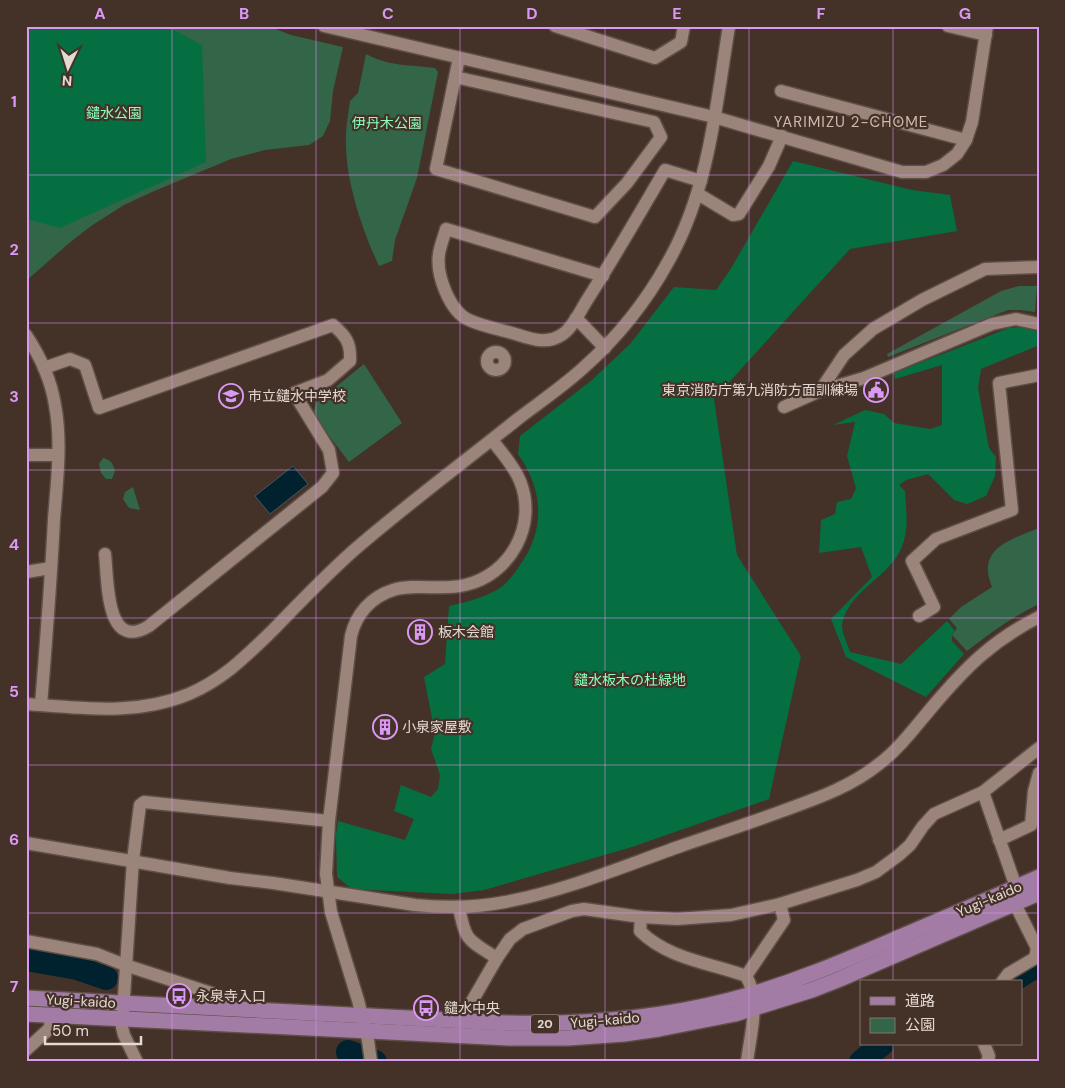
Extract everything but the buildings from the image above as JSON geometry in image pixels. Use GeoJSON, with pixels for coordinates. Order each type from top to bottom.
{"type":"FeatureCollection","features":[{"type":"Feature","properties":{"kind":"main road","name":"Yugi-kaido"},"geometry":{"type":"LineString","coordinates":[[26,998],[364,1023],[528,1038],[597,1037],[659,1029],[712,1019],[1039,877]]}},
{"type":"Feature","properties":{"kind":"main road","name":"Yugi-kaido"},"geometry":{"type":"LineString","coordinates":[[26,1014],[51,1015],[123,1004],[222,1008],[364,1023],[463,1020],[551,1024],[623,1020],[698,1007],[753,1001],[833,982],[1039,893]]}},
{"type":"Feature","properties":{"kind":"street"},"geometry":{"type":"LineString","coordinates":[[324,26],[655,105],[714,117],[902,172],[926,172],[943,166],[957,154],[966,140],[973,114],[987,31],[948,26]]}},
{"type":"Feature","properties":{"kind":"street"},"geometry":{"type":"LineString","coordinates":[[555,26],[655,58],[681,42],[684,26]]}},
{"type":"Feature","properties":{"kind":"street"},"geometry":{"type":"LineString","coordinates":[[26,704],[93,709],[141,707],[189,694],[218,679],[241,661],[364,541],[580,370],[604,348],[640,305],[668,263],[681,238],[698,194],[714,117],[728,26]]}},
{"type":"Feature","properties":{"kind":"street"},"geometry":{"type":"LineString","coordinates":[[459,58],[436,169],[595,217],[627,183],[661,137],[654,122],[655,105]]}},
{"type":"Feature","properties":{"kind":"street"},"geometry":{"type":"LineString","coordinates":[[455,77],[654,122]]}},
{"type":"Feature","properties":{"kind":"street"},"geometry":{"type":"LineString","coordinates":[[781,91],[966,140]]}},
{"type":"Feature","properties":{"kind":"street"},"geometry":{"type":"LineString","coordinates":[[698,194],[732,215],[739,214],[769,166],[782,136]]}},
{"type":"Feature","properties":{"kind":"street"},"geometry":{"type":"LineString","coordinates":[[602,276],[446,229],[439,253],[438,263],[449,300],[455,309],[468,320],[537,340],[547,341],[557,338],[565,332],[576,318],[602,276],[664,170],[701,181]]}},
{"type":"Feature","properties":{"kind":"street"},"geometry":{"type":"LineString","coordinates":[[820,391],[844,355],[873,329],[922,300],[985,269],[1039,267]]}},
{"type":"Feature","properties":{"kind":"street"},"geometry":{"type":"LineString","coordinates":[[576,318],[604,348]]}},
{"type":"Feature","properties":{"kind":"street"},"geometry":{"type":"LineString","coordinates":[[784,407],[820,391],[864,378],[992,324],[1016,319],[1039,324]]}},
{"type":"Feature","properties":{"kind":"street"},"geometry":{"type":"LineString","coordinates":[[44,368],[70,360],[78,361],[85,365],[99,408],[333,325],[344,334],[351,349],[350,361],[328,380],[294,393],[329,450],[333,472],[322,487],[149,626],[140,631],[127,631],[116,623],[110,609],[105,554]]}},
{"type":"Feature","properties":{"kind":"street"},"geometry":{"type":"LineString","coordinates":[[499,353],[505,331]]}},
{"type":"Feature","properties":{"kind":"street"},"geometry":{"type":"LineString","coordinates":[[26,335],[44,368],[55,404],[59,432],[42,705]]}},
{"type":"Feature","properties":{"kind":"street"},"geometry":{"type":"LineString","coordinates":[[919,616],[934,607],[912,561],[936,539],[1012,510],[999,383],[1039,375]]}},
{"type":"Feature","properties":{"kind":"street"},"geometry":{"type":"LineString","coordinates":[[371,1062],[364,1023],[334,922],[328,892],[326,859],[349,644],[352,629],[359,615],[374,599],[394,590],[459,587],[483,579],[508,559],[519,541],[526,514],[523,489],[515,470],[492,440]]}},
{"type":"Feature","properties":{"kind":"street"},"geometry":{"type":"LineString","coordinates":[[26,454],[58,455]]}},
{"type":"Feature","properties":{"kind":"street"},"geometry":{"type":"LineString","coordinates":[[26,572],[51,568]]}},
{"type":"Feature","properties":{"kind":"street"},"geometry":{"type":"LineString","coordinates":[[26,843],[230,878],[415,905],[459,907],[505,902],[554,890],[757,820],[829,794],[848,785],[880,764],[894,751],[976,659],[997,641],[1039,617]]}},
{"type":"Feature","properties":{"kind":"street"},"geometry":{"type":"LineString","coordinates":[[463,1020],[497,958],[510,940],[523,929],[572,911],[584,909],[641,917],[677,919],[730,915],[780,904],[857,880],[876,872],[899,855],[910,845],[934,814],[983,792],[1039,748]]}},
{"type":"Feature","properties":{"kind":"street"},"geometry":{"type":"LineString","coordinates":[[999,840],[1031,825],[1034,791],[1039,773]]}},
{"type":"Feature","properties":{"kind":"street"},"geometry":{"type":"LineString","coordinates":[[983,792],[1016,887],[1015,904],[1035,944],[1037,952],[1034,958],[1008,974],[1004,980]]}},
{"type":"Feature","properties":{"kind":"street"},"geometry":{"type":"LineString","coordinates":[[136,1062],[124,1035],[123,1004],[133,860],[140,805],[144,802],[329,821]]}},
{"type":"Feature","properties":{"kind":"street"},"geometry":{"type":"LineString","coordinates":[[746,976],[784,920],[780,904]]}},
{"type":"Feature","properties":{"kind":"street"},"geometry":{"type":"LineString","coordinates":[[459,907],[463,928],[470,941],[497,958]]}},
{"type":"Feature","properties":{"kind":"street"},"geometry":{"type":"LineString","coordinates":[[641,917],[640,931],[663,947],[699,963],[746,976],[750,982],[753,1001],[747,1062]]}},
{"type":"Feature","properties":{"kind":"street"},"geometry":{"type":"LineString","coordinates":[[26,941],[97,954],[125,967],[217,995],[222,1008]]}},
{"type":"Feature","properties":{"kind":"street"},"geometry":{"type":"LineString","coordinates":[[26,1050],[50,1028],[51,1015]]}},
{"type":"Feature","properties":{"kind":"street"},"geometry":{"type":"LineString","coordinates":[[985,1046],[990,1056],[987,1062]]}},
{"type":"Feature","properties":{"kind":"green space","name":"鑓水公園"},"geometry":{"type":"Polygon","coordinates":[[[26,26],[268,26],[291,35],[343,47],[333,91],[330,121],[323,136],[309,145],[265,150],[231,159],[124,205],[91,226],[26,281],[26,26]]]}},
{"type":"Feature","properties":{"kind":"green space","name":"鑓水公園"},"geometry":{"type":"Polygon","coordinates":[[[26,26],[166,26],[202,45],[206,162],[60,228],[26,219],[26,26]]]}},
{"type":"Feature","properties":{"kind":"green space","name":"伊丹木公園"},"geometry":{"type":"Polygon","coordinates":[[[366,54],[391,63],[435,68],[438,72],[417,178],[395,240],[392,261],[379,266],[357,208],[349,177],[346,147],[350,101],[358,93],[366,54]]]}},
{"type":"Feature","properties":{"kind":"green space","name":"鑓水板木の杜緑地"},"geometry":{"type":"Polygon","coordinates":[[[793,161],[912,190],[950,195],[957,231],[850,249],[714,399],[737,555],[801,656],[769,799],[632,847],[484,890],[452,894],[352,889],[337,877],[336,834],[338,821],[405,840],[414,819],[394,811],[401,785],[431,797],[438,789],[440,775],[431,749],[435,733],[424,677],[445,664],[449,606],[481,597],[503,586],[518,568],[533,540],[537,525],[537,497],[527,468],[518,454],[520,436],[592,380],[630,344],[674,287],[716,290],[730,270],[793,161]]]}},
{"type":"Feature","properties":{"kind":"green space"},"geometry":{"type":"Polygon","coordinates":[[[1019,286],[1037,286],[1035,312],[1008,310],[888,357],[887,354],[1001,291],[1019,286]]]}},
{"type":"Feature","properties":{"kind":"green space"},"geometry":{"type":"Polygon","coordinates":[[[1021,327],[1039,332],[1039,348],[1037,346],[981,369],[978,388],[989,448],[996,457],[995,476],[986,496],[967,504],[954,500],[928,474],[906,480],[899,485],[905,491],[907,521],[900,551],[886,570],[858,595],[845,614],[842,626],[850,652],[901,664],[947,621],[955,631],[952,635],[952,641],[964,654],[926,697],[846,657],[831,619],[872,577],[861,547],[819,553],[821,520],[835,514],[837,502],[851,499],[856,488],[847,456],[855,422],[833,425],[865,410],[884,414],[894,423],[930,429],[942,425],[942,365],[895,379],[894,373],[1009,328],[1021,327]]]}},
{"type":"Feature","properties":{"kind":"green space"},"geometry":{"type":"Polygon","coordinates":[[[364,364],[402,423],[349,462],[313,415],[316,403],[364,364]]]}},
{"type":"Feature","properties":{"kind":"green space"},"geometry":{"type":"Polygon","coordinates":[[[103,458],[110,461],[113,466],[115,471],[112,479],[106,479],[101,473],[99,464],[103,458]]]}},
{"type":"Feature","properties":{"kind":"green space"},"geometry":{"type":"Polygon","coordinates":[[[133,487],[140,510],[129,508],[123,499],[125,492],[133,487]]]}},
{"type":"Feature","properties":{"kind":"green space"},"geometry":{"type":"Polygon","coordinates":[[[1039,528],[1039,604],[1020,614],[967,651],[952,635],[957,628],[949,619],[961,607],[992,587],[988,574],[992,554],[1007,542],[1039,528]]]}},
{"type":"Feature","properties":{"kind":"water"},"geometry":{"type":"Polygon","coordinates":[[[293,466],[308,484],[270,514],[255,496],[293,466]]]}},
{"type":"Feature","properties":{"kind":"waterway"},"geometry":{"type":"LineString","coordinates":[[26,959],[77,968],[106,978]]}},
{"type":"Feature","properties":{"kind":"waterway"},"geometry":{"type":"LineString","coordinates":[[1013,980],[1039,966]]}},
{"type":"Feature","properties":{"kind":"waterway"},"geometry":{"type":"LineString","coordinates":[[861,1062],[880,1046]]}},
{"type":"Feature","properties":{"kind":"waterway"},"geometry":{"type":"LineString","coordinates":[[348,1052],[375,1062]]}},
{"type":"Feature","properties":{"kind":"place","name":"東京消防庁第九消防方面訓練場"},"geometry":{"type":"Point","coordinates":[876,390]}},
{"type":"Feature","properties":{"kind":"place","name":"市立鑓水中学校"},"geometry":{"type":"Point","coordinates":[231,396]}},
{"type":"Feature","properties":{"kind":"place","name":"板木会館"},"geometry":{"type":"Point","coordinates":[420,632]}},
{"type":"Feature","properties":{"kind":"place","name":"小泉家屋敷"},"geometry":{"type":"Point","coordinates":[385,727]}},
{"type":"Feature","properties":{"kind":"place","name":"永泉寺入口"},"geometry":{"type":"Point","coordinates":[179,996]}},
{"type":"Feature","properties":{"kind":"place","name":"鑓水中央"},"geometry":{"type":"Point","coordinates":[426,1008]}},
{"type":"Feature","properties":{"kind":"district","name":"YARIMIZU 2-CHOME"},"geometry":{"type":"Point","coordinates":[851,122]}}]}
